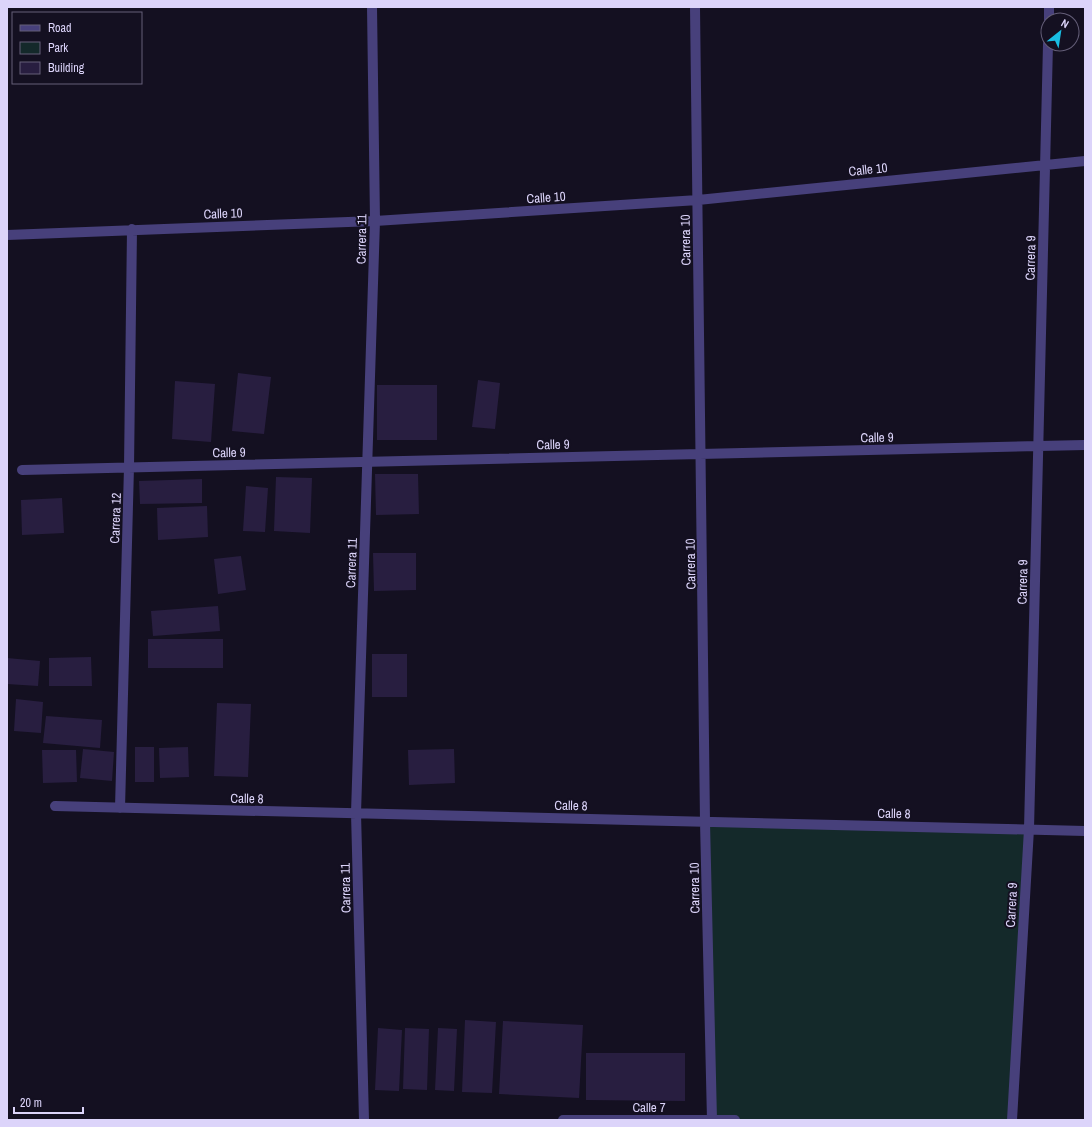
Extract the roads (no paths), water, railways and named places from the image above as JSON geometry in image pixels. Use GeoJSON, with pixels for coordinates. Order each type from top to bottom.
{"type":"FeatureCollection","features":[{"type":"Feature","properties":{"kind":"street","name":"Carrera 11"},"geometry":{"type":"LineString","coordinates":[[364,1120],[356,813],[375,221],[372,7]]}},
{"type":"Feature","properties":{"kind":"street","name":"Carrera 10"},"geometry":{"type":"LineString","coordinates":[[695,7],[702,454],[705,822],[712,1120]]}},
{"type":"Feature","properties":{"kind":"street","name":"Carrera 9"},"geometry":{"type":"LineString","coordinates":[[1012,1120],[1029,829],[1048,52]]}},
{"type":"Feature","properties":{"kind":"street","name":"Calle 10"},"geometry":{"type":"LineString","coordinates":[[7,234],[375,221],[698,200],[1085,161]]}},
{"type":"Feature","properties":{"kind":"street","name":"Carrera 12"},"geometry":{"type":"LineString","coordinates":[[120,808],[129,467],[132,229]]}},
{"type":"Feature","properties":{"kind":"street","name":"Calle 9"},"geometry":{"type":"LineString","coordinates":[[22,470],[1085,445]]}},
{"type":"Feature","properties":{"kind":"street","name":"Calle 8"},"geometry":{"type":"LineString","coordinates":[[56,806],[1085,830]]}},
{"type":"Feature","properties":{"kind":"street","name":"Calle 7"},"geometry":{"type":"LineString","coordinates":[[562,1120],[735,1120]]}}]}
